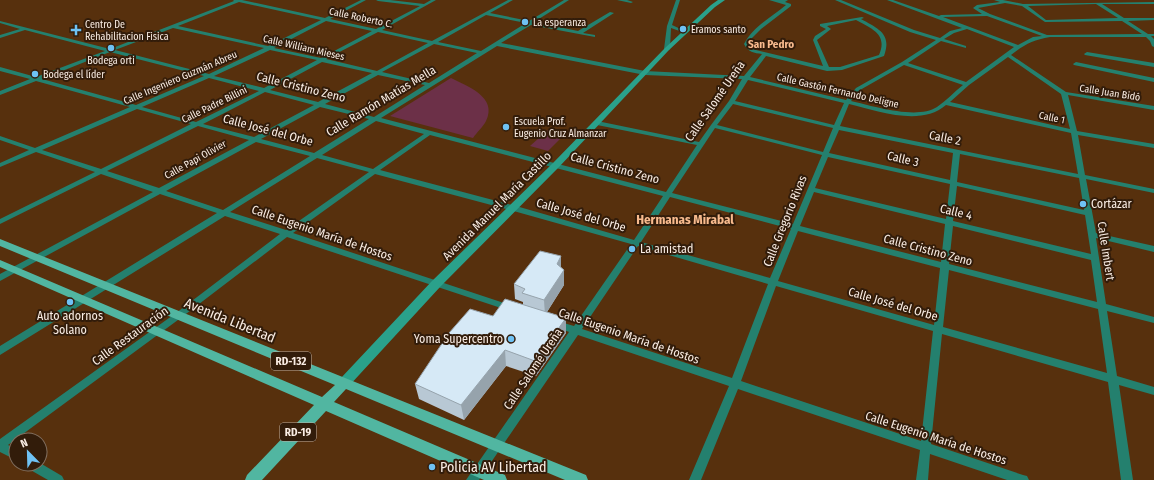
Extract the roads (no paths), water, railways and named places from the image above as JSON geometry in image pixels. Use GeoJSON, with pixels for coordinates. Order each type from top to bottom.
{"type":"FeatureCollection","features":[{"type":"Feature","properties":{"kind":"main road","name":"Avenida Libertad"},"geometry":{"type":"LineString","coordinates":[[0,242],[582,480]]}},
{"type":"Feature","properties":{"kind":"main road","name":"RD-132"},"geometry":{"type":"LineString","coordinates":[[0,263],[325,404],[476,475],[500,480]]}},
{"type":"Feature","properties":{"kind":"main road","name":"RD-19"},"geometry":{"type":"LineString","coordinates":[[252,480],[344,383]]}},
{"type":"Feature","properties":{"kind":"street","name":"Calle Roberto C."},"geometry":{"type":"LineString","coordinates":[[238,0],[483,52]]}},
{"type":"Feature","properties":{"kind":"street"},"geometry":{"type":"LineString","coordinates":[[0,92],[238,0]]}},
{"type":"Feature","properties":{"kind":"street","name":"Calle Ingeniero Guzmán Abreu"},"geometry":{"type":"LineString","coordinates":[[0,165],[209,76],[269,48],[364,0]]}},
{"type":"Feature","properties":{"kind":"street"},"geometry":{"type":"LineString","coordinates":[[378,0],[425,5]]}},
{"type":"Feature","properties":{"kind":"street","name":"Calle Padre Billini"},"geometry":{"type":"LineString","coordinates":[[0,222],[265,90],[434,0]]}},
{"type":"Feature","properties":{"kind":"street","name":"Calle Papi Olivier"},"geometry":{"type":"LineString","coordinates":[[15,270],[511,0]]}},
{"type":"Feature","properties":{"kind":"street","name":"Calle Ramón Matías Mella"},"geometry":{"type":"LineString","coordinates":[[83,299],[567,0]]}},
{"type":"Feature","properties":{"kind":"street"},"geometry":{"type":"LineString","coordinates":[[619,0],[631,2]]}},
{"type":"Feature","properties":{"kind":"street"},"geometry":{"type":"LineString","coordinates":[[667,49],[669,26],[678,0]]}},
{"type":"Feature","properties":{"kind":"street","name":"Avenida Manuel María Castillo"},"geometry":{"type":"LineString","coordinates":[[344,383],[436,284],[556,165],[667,49],[713,6],[722,0]]}},
{"type":"Feature","properties":{"kind":"street"},"geometry":{"type":"LineString","coordinates":[[771,0],[789,5],[748,38],[747,44],[749,48],[764,55],[827,69],[840,69],[881,56],[885,48],[885,40],[882,35],[858,19]]}},
{"type":"Feature","properties":{"kind":"street"},"geometry":{"type":"LineString","coordinates":[[781,2],[789,0]]}},
{"type":"Feature","properties":{"kind":"street"},"geometry":{"type":"LineString","coordinates":[[837,0],[912,31],[964,47]]}},
{"type":"Feature","properties":{"kind":"street"},"geometry":{"type":"LineString","coordinates":[[889,0],[938,16],[1018,47]]}},
{"type":"Feature","properties":{"kind":"street"},"geometry":{"type":"LineString","coordinates":[[996,0],[1023,5],[1095,1],[1154,3]]}},
{"type":"Feature","properties":{"kind":"street"},"geometry":{"type":"LineString","coordinates":[[1095,1],[1147,35],[1154,43]]}},
{"type":"Feature","properties":{"kind":"street"},"geometry":{"type":"LineString","coordinates":[[1007,3],[976,7],[988,15],[1048,36]]}},
{"type":"Feature","properties":{"kind":"street"},"geometry":{"type":"LineString","coordinates":[[1023,5],[1045,21],[1154,19]]}},
{"type":"Feature","properties":{"kind":"street"},"geometry":{"type":"LineString","coordinates":[[487,14],[593,36]]}},
{"type":"Feature","properties":{"kind":"street"},"geometry":{"type":"LineString","coordinates":[[579,33],[612,14]]}},
{"type":"Feature","properties":{"kind":"street"},"geometry":{"type":"LineString","coordinates":[[938,16],[988,15]]}},
{"type":"Feature","properties":{"kind":"street"},"geometry":{"type":"LineString","coordinates":[[827,69],[815,40],[829,29],[822,25],[879,17]]}},
{"type":"Feature","properties":{"kind":"street","name":"Calle Cristino Zeno"},"geometry":{"type":"LineString","coordinates":[[0,22],[1154,320]]}},
{"type":"Feature","properties":{"kind":"street","name":"Calle William Mieses"},"geometry":{"type":"LineString","coordinates":[[173,26],[431,85]]}},
{"type":"Feature","properties":{"kind":"street"},"geometry":{"type":"LineString","coordinates":[[669,26],[685,32]]}},
{"type":"Feature","properties":{"kind":"street"},"geometry":{"type":"LineString","coordinates":[[0,37],[26,28]]}},
{"type":"Feature","properties":{"kind":"street","name":"Calle Gregorio Rivas"},"geometry":{"type":"LineString","coordinates":[[695,480],[735,384],[773,282],[812,188],[835,127],[847,102],[858,89],[904,63],[952,32],[966,28]]}},
{"type":"Feature","properties":{"kind":"street","name":"Calle Gastón Fernando Deligne"},"geometry":{"type":"LineString","coordinates":[[496,44],[645,73],[746,78],[900,114],[915,114],[938,109],[967,84],[1008,56],[1018,47],[1035,38],[1048,36],[1154,35]]}},
{"type":"Feature","properties":{"kind":"street"},"geometry":{"type":"LineString","coordinates":[[1087,54],[1154,65]]}},
{"type":"Feature","properties":{"kind":"street","name":"Calle Salomé Ureña"},"geometry":{"type":"LineString","coordinates":[[476,475],[636,243],[713,126],[732,102],[746,78],[764,55]]}},
{"type":"Feature","properties":{"kind":"street"},"geometry":{"type":"LineString","coordinates":[[1008,56],[1064,93]]}},
{"type":"Feature","properties":{"kind":"street"},"geometry":{"type":"LineString","coordinates":[[904,63],[967,84]]}},
{"type":"Feature","properties":{"kind":"street"},"geometry":{"type":"LineString","coordinates":[[1076,64],[1154,80]]}},
{"type":"Feature","properties":{"kind":"street","name":"Calle José del Orbe"},"geometry":{"type":"LineString","coordinates":[[0,69],[134,107],[513,208],[1154,390]]}},
{"type":"Feature","properties":{"kind":"street","name":"Calle Juan Bidó"},"geometry":{"type":"LineString","coordinates":[[1064,93],[1154,108]]}},
{"type":"Feature","properties":{"kind":"street","name":"Calle Imbert"},"geometry":{"type":"LineString","coordinates":[[1064,93],[1074,132],[1092,235],[1127,480]]}},
{"type":"Feature","properties":{"kind":"street","name":"Calle 2"},"geometry":{"type":"LineString","coordinates":[[732,102],[835,127],[1154,191]]}},
{"type":"Feature","properties":{"kind":"street","name":"Calle 1"},"geometry":{"type":"LineString","coordinates":[[946,103],[1074,132],[1154,146]]}},
{"type":"Feature","properties":{"kind":"street"},"geometry":{"type":"LineString","coordinates":[[597,123],[701,144]]}},
{"type":"Feature","properties":{"kind":"street","name":"Calle 3"},"geometry":{"type":"LineString","coordinates":[[713,126],[825,154],[1088,213]]}},
{"type":"Feature","properties":{"kind":"street","name":"Calle Restauración"},"geometry":{"type":"LineString","coordinates":[[0,445],[179,316],[285,234],[430,132]]}},
{"type":"Feature","properties":{"kind":"street","name":"Calle Eugenio María de Hostos"},"geometry":{"type":"LineString","coordinates":[[0,138],[520,312]]}},
{"type":"Feature","properties":{"kind":"street"},"geometry":{"type":"LineString","coordinates":[[922,480],[948,222],[957,151]]}},
{"type":"Feature","properties":{"kind":"street","name":"Calle 4"},"geometry":{"type":"LineString","coordinates":[[812,188],[1095,258]]}},
{"type":"Feature","properties":{"kind":"street"},"geometry":{"type":"LineString","coordinates":[[1092,235],[1154,249]]}},
{"type":"Feature","properties":{"kind":"street"},"geometry":{"type":"LineString","coordinates":[[0,278],[15,270]]}},
{"type":"Feature","properties":{"kind":"street"},"geometry":{"type":"LineString","coordinates":[[0,351],[83,299]]}},
{"type":"Feature","properties":{"kind":"street","name":"Calle Eugenio María de Hostos"},"geometry":{"type":"LineString","coordinates":[[549,321],[1023,480]]}},
{"type":"Feature","properties":{"kind":"street"},"geometry":{"type":"LineString","coordinates":[[44,472],[58,480]]}},
{"type":"Feature","properties":{"kind":"place","name":"La esperanza"},"geometry":{"type":"Point","coordinates":[525,22]}},
{"type":"Feature","properties":{"kind":"place","name":"Eramos santo"},"geometry":{"type":"Point","coordinates":[683,29]}},
{"type":"Feature","properties":{"kind":"place","name":"Centro De Rehabilitacion Fisica"},"geometry":{"type":"Point","coordinates":[76,30]}},
{"type":"Feature","properties":{"kind":"place","name":"Bodega orti"},"geometry":{"type":"Point","coordinates":[111,48]}},
{"type":"Feature","properties":{"kind":"place","name":"Bodega el líder"},"geometry":{"type":"Point","coordinates":[35,74]}},
{"type":"Feature","properties":{"kind":"place","name":"Escuela Prof. Eugenio Cruz Almanzar"},"geometry":{"type":"Point","coordinates":[506,127]}},
{"type":"Feature","properties":{"kind":"place","name":"Cortázar"},"geometry":{"type":"Point","coordinates":[1083,204]}},
{"type":"Feature","properties":{"kind":"place","name":"La amistad"},"geometry":{"type":"Point","coordinates":[632,249]}},
{"type":"Feature","properties":{"kind":"place","name":"Auto adornos Solano"},"geometry":{"type":"Point","coordinates":[70,302]}},
{"type":"Feature","properties":{"kind":"place","name":"Yoma Supercentro"},"geometry":{"type":"Point","coordinates":[511,339]}},
{"type":"Feature","properties":{"kind":"place","name":"Policia AV Libertad"},"geometry":{"type":"Point","coordinates":[432,467]}},
{"type":"Feature","properties":{"kind":"district","name":"San Pedro"},"geometry":{"type":"Point","coordinates":[771,44]}},
{"type":"Feature","properties":{"kind":"district","name":"Hermanas Mirabal"},"geometry":{"type":"Point","coordinates":[685,219]}}]}
